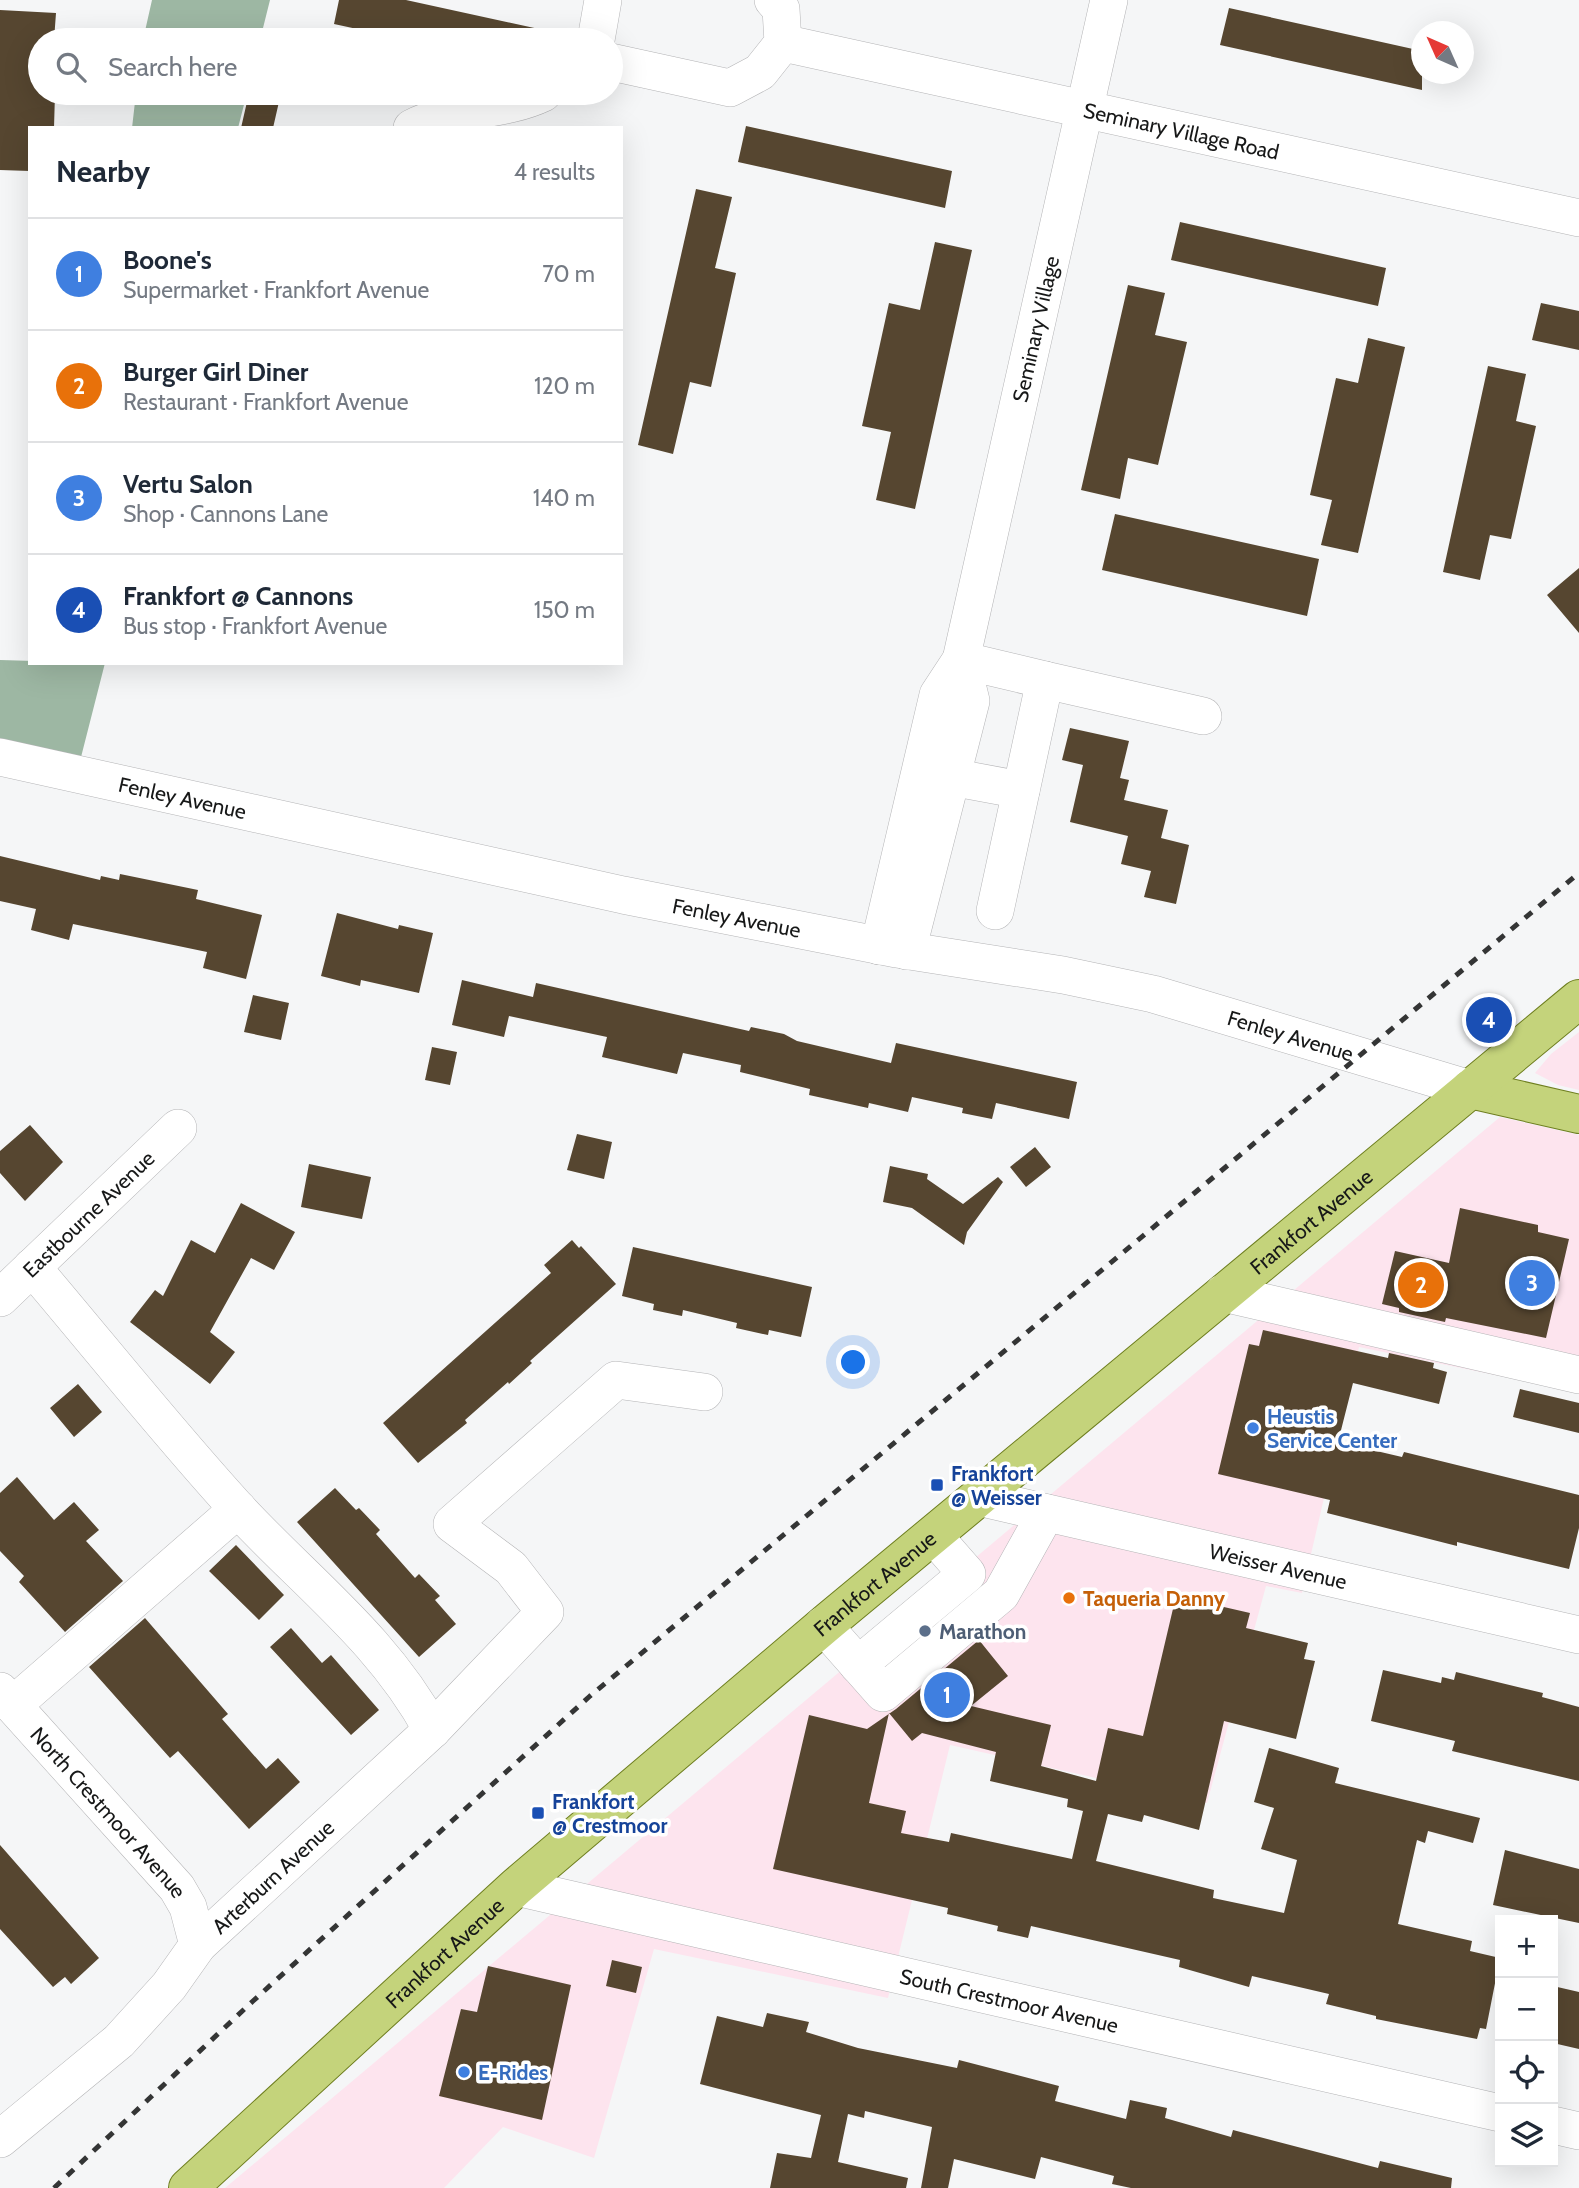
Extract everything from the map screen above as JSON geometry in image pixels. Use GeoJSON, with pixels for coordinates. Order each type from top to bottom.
{"type":"FeatureCollection","features":[{"type":"Feature","properties":{"kind":"main road","name":"Frankfort Avenue"},"geometry":{"type":"LineString","coordinates":[[188,2188],[516,1887],[823,1625],[1579,999]]}},
{"type":"Feature","properties":{"kind":"main road"},"geometry":{"type":"LineString","coordinates":[[1470,1089],[1579,1114]]}},
{"type":"Feature","properties":{"kind":"street"},"geometry":{"type":"LineString","coordinates":[[598,28],[603,0]]}},
{"type":"Feature","properties":{"kind":"street"},"geometry":{"type":"LineString","coordinates":[[623,65],[730,88],[760,72],[783,43],[781,9],[773,0]]}},
{"type":"Feature","properties":{"kind":"street","name":"Seminary Village"},"geometry":{"type":"LineString","coordinates":[[893,948],[938,695],[961,660],[1110,0]]}},
{"type":"Feature","properties":{"kind":"street","name":"Seminary Village Road"},"geometry":{"type":"LineString","coordinates":[[783,43],[1579,218]]}},
{"type":"Feature","properties":{"kind":"street"},"geometry":{"type":"LineString","coordinates":[[416,126],[433,117],[483,112],[505,105]]}},
{"type":"Feature","properties":{"kind":"street"},"geometry":{"type":"LineString","coordinates":[[961,660],[1203,716]]}},
{"type":"Feature","properties":{"kind":"street","name":"Seminary Village"},"geometry":{"type":"LineString","coordinates":[[893,948],[951,777],[971,701],[961,660]]}},
{"type":"Feature","properties":{"kind":"street"},"geometry":{"type":"LineString","coordinates":[[995,911],[1045,680]]}},
{"type":"Feature","properties":{"kind":"street","name":"Fenley Avenue"},"geometry":{"type":"LineString","coordinates":[[0,757],[623,895],[893,948],[1063,975],[1153,994],[1470,1089]]}},
{"type":"Feature","properties":{"kind":"street"},"geometry":{"type":"LineString","coordinates":[[951,777],[1021,790]]}},
{"type":"Feature","properties":{"kind":"street","name":"Eastbourne Avenue"},"geometry":{"type":"LineString","coordinates":[[0,1298],[178,1128]]}},
{"type":"Feature","properties":{"kind":"street"},"geometry":{"type":"LineString","coordinates":[[32,1267],[238,1509],[338,1605],[415,1699],[432,1731]]}},
{"type":"Feature","properties":{"kind":"street"},"geometry":{"type":"LineString","coordinates":[[1223,1293],[1579,1375]]}},
{"type":"Feature","properties":{"kind":"street","name":"Arterburn Avenue"},"geometry":{"type":"LineString","coordinates":[[0,2139],[119,2041],[169,1986],[198,1945],[432,1731],[545,1612],[511,1568],[452,1524],[616,1380],[704,1392]]}},
{"type":"Feature","properties":{"kind":"street","name":"Weisser Avenue"},"geometry":{"type":"LineString","coordinates":[[978,1497],[1579,1635]]}},
{"type":"Feature","properties":{"kind":"street"},"geometry":{"type":"LineString","coordinates":[[6,1698],[238,1509]]}},
{"type":"Feature","properties":{"kind":"street"},"geometry":{"type":"LineString","coordinates":[[823,1625],[883,1693],[1000,1594],[1046,1513]]}},
{"type":"Feature","properties":{"kind":"street"},"geometry":{"type":"LineString","coordinates":[[933,1535],[967,1574],[1000,1594]]}},
{"type":"Feature","properties":{"kind":"street"},"geometry":{"type":"LineString","coordinates":[[858,1665],[967,1574]]}},
{"type":"Feature","properties":{"kind":"street","name":"North Crestmoor Avenue"},"geometry":{"type":"LineString","coordinates":[[6,1698],[177,1888],[188,1908],[198,1945]]}},
{"type":"Feature","properties":{"kind":"street","name":"South Crestmoor Avenue"},"geometry":{"type":"LineString","coordinates":[[516,1887],[1495,2112]]}},
{"type":"Feature","properties":{"kind":"street"},"geometry":{"type":"LineString","coordinates":[[1558,2126],[1579,2131]]}},
{"type":"Feature","properties":{"kind":"shaded area"},"geometry":{"type":"Polygon","coordinates":[[[1579,1032],[1579,1090],[1558,1085],[1535,1073],[1551,1054],[1579,1032]]]}},
{"type":"Feature","properties":{"kind":"shaded area"},"geometry":{"type":"Polygon","coordinates":[[[1500,1117],[1579,1135],[1579,1392],[1359,1347],[1302,1593],[1266,1586],[1207,1803],[950,1745],[888,1998],[654,1949],[594,2158],[503,2127],[444,2188],[225,2188],[1500,1117]]]}},
{"type":"Feature","properties":{"kind":"green space"},"geometry":{"type":"Polygon","coordinates":[[[152,0],[270,0],[263,28],[146,28],[152,0]]]}},
{"type":"Feature","properties":{"kind":"green space"},"geometry":{"type":"Polygon","coordinates":[[[135,105],[244,105],[239,126],[132,126],[135,105]]]}},
{"type":"Feature","properties":{"kind":"green space"},"geometry":{"type":"Polygon","coordinates":[[[0,660],[28,661],[28,665],[104,665],[79,765],[0,746],[0,660]]]}},
{"type":"Feature","properties":{"kind":"building"},"geometry":{"type":"Polygon","coordinates":[[[339,0],[406,0],[534,28],[352,28],[334,24],[339,0]]]}},
{"type":"Feature","properties":{"kind":"building"},"geometry":{"type":"Polygon","coordinates":[[[1229,8],[1411,49],[1411,84],[1422,84],[1422,90],[1220,45],[1229,8]]]}},
{"type":"Feature","properties":{"kind":"building"},"geometry":{"type":"Polygon","coordinates":[[[0,10],[56,13],[55,28],[28,28],[28,105],[55,105],[54,126],[28,126],[28,171],[0,170],[0,10]]]}},
{"type":"Feature","properties":{"kind":"building"},"geometry":{"type":"Polygon","coordinates":[[[246,105],[278,105],[273,126],[241,126],[246,105]]]}},
{"type":"Feature","properties":{"kind":"building"},"geometry":{"type":"Polygon","coordinates":[[[746,126],[952,171],[945,208],[738,162],[746,126]]]}},
{"type":"Feature","properties":{"kind":"building"},"geometry":{"type":"Polygon","coordinates":[[[696,189],[732,197],[715,268],[736,273],[711,387],[690,382],[673,454],[638,445],[696,189]]]}},
{"type":"Feature","properties":{"kind":"building"},"geometry":{"type":"Polygon","coordinates":[[[1180,222],[1386,268],[1378,306],[1171,260],[1180,222]]]}},
{"type":"Feature","properties":{"kind":"building"},"geometry":{"type":"Polygon","coordinates":[[[935,242],[972,250],[915,509],[876,500],[891,432],[862,426],[889,303],[920,310],[935,242]]]}},
{"type":"Feature","properties":{"kind":"building"},"geometry":{"type":"Polygon","coordinates":[[[1128,285],[1165,293],[1155,335],[1187,342],[1158,465],[1128,458],[1120,499],[1081,490],[1128,285]]]}},
{"type":"Feature","properties":{"kind":"building"},"geometry":{"type":"Polygon","coordinates":[[[1541,303],[1579,311],[1579,350],[1532,340],[1541,303]]]}},
{"type":"Feature","properties":{"kind":"building"},"geometry":{"type":"Polygon","coordinates":[[[1368,338],[1405,347],[1358,553],[1321,545],[1332,500],[1310,495],[1336,378],[1358,383],[1368,338]]]}},
{"type":"Feature","properties":{"kind":"building"},"geometry":{"type":"Polygon","coordinates":[[[1488,366],[1526,374],[1516,421],[1536,426],[1511,539],[1490,535],[1480,580],[1443,572],[1488,366]]]}},
{"type":"Feature","properties":{"kind":"building"},"geometry":{"type":"Polygon","coordinates":[[[1115,514],[1319,559],[1307,616],[1102,570],[1115,514]]]}},
{"type":"Feature","properties":{"kind":"building"},"geometry":{"type":"Polygon","coordinates":[[[1579,568],[1579,633],[1547,595],[1579,568]]]}},
{"type":"Feature","properties":{"kind":"building"},"geometry":{"type":"Polygon","coordinates":[[[1070,728],[1129,741],[1120,778],[1129,780],[1124,800],[1168,810],[1161,838],[1189,845],[1176,904],[1144,897],[1151,871],[1121,864],[1128,836],[1070,822],[1083,765],[1062,760],[1070,728]]]}},
{"type":"Feature","properties":{"kind":"building"},"geometry":{"type":"Polygon","coordinates":[[[0,856],[100,880],[101,876],[119,880],[120,874],[198,890],[196,899],[262,915],[246,979],[203,968],[207,952],[73,924],[69,940],[31,930],[36,909],[0,901],[0,856]]]}},
{"type":"Feature","properties":{"kind":"building"},"geometry":{"type":"Polygon","coordinates":[[[337,913],[398,929],[399,925],[433,933],[419,993],[361,980],[360,986],[321,976],[337,913]]]}},
{"type":"Feature","properties":{"kind":"building"},"geometry":{"type":"Polygon","coordinates":[[[462,980],[533,997],[536,983],[749,1031],[751,1027],[784,1034],[797,1041],[891,1063],[896,1043],[1077,1082],[1069,1119],[996,1103],[992,1119],[962,1113],[963,1108],[912,1097],[908,1112],[869,1103],[868,1108],[809,1095],[810,1089],[740,1072],[741,1065],[683,1053],[677,1074],[602,1057],[607,1037],[509,1016],[504,1037],[452,1025],[462,980]]]}},
{"type":"Feature","properties":{"kind":"building"},"geometry":{"type":"Polygon","coordinates":[[[253,995],[289,1003],[281,1040],[244,1032],[253,995]]]}},
{"type":"Feature","properties":{"kind":"building"},"geometry":{"type":"Polygon","coordinates":[[[432,1047],[457,1052],[450,1085],[425,1080],[432,1047]]]}},
{"type":"Feature","properties":{"kind":"building"},"geometry":{"type":"Polygon","coordinates":[[[30,1125],[63,1162],[25,1201],[0,1173],[0,1151],[30,1125]]]}},
{"type":"Feature","properties":{"kind":"building"},"geometry":{"type":"Polygon","coordinates":[[[577,1134],[612,1142],[604,1179],[567,1170],[577,1134]]]}},
{"type":"Feature","properties":{"kind":"building"},"geometry":{"type":"Polygon","coordinates":[[[1035,1147],[1051,1167],[1026,1187],[1010,1167],[1035,1147]]]}},
{"type":"Feature","properties":{"kind":"building"},"geometry":{"type":"Polygon","coordinates":[[[309,1164],[371,1177],[362,1219],[301,1207],[309,1164]]]}},
{"type":"Feature","properties":{"kind":"building"},"geometry":{"type":"Polygon","coordinates":[[[890,1166],[928,1174],[927,1179],[963,1204],[998,1177],[1003,1182],[967,1232],[964,1245],[912,1208],[883,1202],[890,1166]]]}},
{"type":"Feature","properties":{"kind":"building"},"geometry":{"type":"Polygon","coordinates":[[[241,1203],[295,1232],[274,1270],[251,1258],[210,1332],[235,1352],[210,1384],[130,1322],[155,1290],[163,1296],[191,1240],[215,1253],[241,1203]]]}},
{"type":"Feature","properties":{"kind":"building"},"geometry":{"type":"Polygon","coordinates":[[[1460,1208],[1538,1225],[1538,1232],[1569,1239],[1546,1338],[1446,1318],[1445,1322],[1399,1312],[1399,1308],[1382,1304],[1395,1251],[1449,1263],[1460,1208]]]}},
{"type":"Feature","properties":{"kind":"building"},"geometry":{"type":"Polygon","coordinates":[[[572,1240],[579,1248],[581,1246],[616,1284],[530,1361],[532,1363],[509,1384],[508,1382],[465,1420],[467,1423],[418,1463],[383,1423],[551,1273],[544,1265],[572,1240]]]}},
{"type":"Feature","properties":{"kind":"building"},"geometry":{"type":"Polygon","coordinates":[[[633,1247],[812,1287],[801,1337],[769,1330],[768,1335],[736,1328],[737,1323],[683,1310],[682,1316],[653,1310],[654,1304],[622,1296],[633,1247]]]}},
{"type":"Feature","properties":{"kind":"building"},"geometry":{"type":"Polygon","coordinates":[[[1263,1330],[1388,1358],[1389,1353],[1434,1363],[1433,1368],[1447,1372],[1439,1404],[1353,1383],[1338,1442],[1402,1457],[1404,1452],[1579,1495],[1579,1528],[1569,1569],[1457,1542],[1457,1546],[1327,1513],[1330,1500],[1218,1474],[1249,1344],[1259,1346],[1263,1330]]]}},
{"type":"Feature","properties":{"kind":"building"},"geometry":{"type":"Polygon","coordinates":[[[78,1384],[102,1412],[74,1437],[50,1408],[78,1384]]]}},
{"type":"Feature","properties":{"kind":"building"},"geometry":{"type":"Polygon","coordinates":[[[1520,1389],[1579,1403],[1579,1433],[1513,1417],[1520,1389]]]}},
{"type":"Feature","properties":{"kind":"building"},"geometry":{"type":"Polygon","coordinates":[[[17,1477],[54,1520],[74,1502],[99,1530],[86,1541],[123,1581],[65,1632],[19,1582],[24,1576],[0,1551],[0,1493],[17,1477]]]}},
{"type":"Feature","properties":{"kind":"building"},"geometry":{"type":"Polygon","coordinates":[[[335,1488],[380,1530],[376,1534],[415,1578],[419,1574],[440,1596],[435,1600],[456,1624],[419,1657],[297,1522],[335,1488]]]}},
{"type":"Feature","properties":{"kind":"building"},"geometry":{"type":"Polygon","coordinates":[[[236,1545],[284,1595],[259,1620],[209,1571],[236,1545]]]}},
{"type":"Feature","properties":{"kind":"building"},"geometry":{"type":"Polygon","coordinates":[[[1176,1596],[1250,1613],[1246,1628],[1308,1643],[1304,1659],[1315,1661],[1296,1739],[1224,1721],[1199,1830],[1144,1815],[1142,1822],[1108,1814],[1096,1861],[1214,1890],[1213,1898],[1284,1913],[1297,1860],[1261,1849],[1274,1808],[1254,1802],[1269,1748],[1339,1768],[1335,1783],[1480,1818],[1473,1843],[1428,1831],[1425,1843],[1417,1840],[1398,1924],[1472,1941],[1470,1951],[1495,1957],[1495,1983],[1486,2029],[1480,2028],[1477,2039],[1376,2019],[1376,2016],[1326,2004],[1329,1994],[1252,1976],[1249,1987],[1179,1967],[1180,1960],[1031,1926],[1028,1938],[997,1931],[998,1926],[947,1914],[948,1908],[773,1869],[809,1715],[867,1729],[896,1709],[979,1640],[1008,1676],[971,1706],[1051,1725],[1041,1766],[1096,1781],[1108,1728],[1143,1736],[1176,1596]],[[889,1714],[869,1803],[906,1811],[901,1833],[949,1842],[951,1833],[1072,1859],[1083,1811],[1067,1807],[1068,1799],[990,1781],[996,1752],[922,1733],[912,1741],[889,1714]]]}},
{"type":"Feature","properties":{"kind":"building"},"geometry":{"type":"Polygon","coordinates":[[[145,1618],[228,1714],[222,1719],[266,1769],[278,1758],[300,1782],[249,1829],[178,1751],[170,1758],[89,1667],[145,1618]]]}},
{"type":"Feature","properties":{"kind":"building"},"geometry":{"type":"Polygon","coordinates":[[[291,1628],[322,1663],[331,1655],[379,1710],[351,1735],[270,1647],[291,1628]]]}},
{"type":"Feature","properties":{"kind":"building"},"geometry":{"type":"Polygon","coordinates":[[[1383,1670],[1441,1683],[1442,1677],[1454,1680],[1456,1672],[1543,1693],[1542,1697],[1579,1707],[1579,1781],[1452,1751],[1455,1741],[1371,1721],[1383,1670]]]}},
{"type":"Feature","properties":{"kind":"building"},"geometry":{"type":"Polygon","coordinates":[[[0,1845],[99,1958],[71,1984],[65,1977],[53,1987],[0,1929],[0,1845]]]}},
{"type":"Feature","properties":{"kind":"building"},"geometry":{"type":"Polygon","coordinates":[[[1505,1850],[1579,1869],[1579,1923],[1558,1919],[1558,1915],[1541,1915],[1493,1905],[1505,1850]]]}},
{"type":"Feature","properties":{"kind":"building"},"geometry":{"type":"Polygon","coordinates":[[[612,1960],[642,1967],[636,1993],[606,1986],[612,1960]]]}},
{"type":"Feature","properties":{"kind":"building"},"geometry":{"type":"Polygon","coordinates":[[[488,1966],[571,1985],[542,2120],[439,2096],[461,2009],[477,2012],[488,1966]]]}},
{"type":"Feature","properties":{"kind":"building"},"geometry":{"type":"Polygon","coordinates":[[[1558,1987],[1579,1992],[1579,2049],[1558,2044],[1558,1987]]]}},
{"type":"Feature","properties":{"kind":"building"},"geometry":{"type":"Polygon","coordinates":[[[767,2013],[809,2022],[806,2032],[858,2048],[957,2068],[959,2060],[1059,2086],[1055,2101],[1126,2119],[1130,2100],[1167,2108],[1165,2118],[1231,2137],[1233,2130],[1378,2168],[1380,2161],[1452,2178],[1451,2188],[1131,2188],[1112,2184],[1114,2176],[1041,2157],[1035,2179],[954,2159],[948,2188],[921,2188],[932,2127],[865,2111],[864,2118],[848,2114],[838,2162],[908,2178],[906,2188],[770,2188],[777,2153],[811,2158],[821,2115],[700,2084],[717,2016],[763,2027],[767,2013]]]}},
{"type":"Feature","properties":{"kind":"railway"},"geometry":{"type":"LineString","coordinates":[[54,2188],[253,2001],[590,1696],[1579,873]]}},
{"type":"Feature","properties":{"kind":"place","name":"Frankfort @ Cannons"},"geometry":{"type":"Point","coordinates":[1489,1020]}},
{"type":"Feature","properties":{"kind":"place","name":"Vertu Salon"},"geometry":{"type":"Point","coordinates":[1532,1283]}},
{"type":"Feature","properties":{"kind":"place","name":"Burger Girl Diner"},"geometry":{"type":"Point","coordinates":[1421,1285]}},
{"type":"Feature","properties":{"kind":"place","name":"Heustis Service Center"},"geometry":{"type":"Point","coordinates":[1253,1428]}},
{"type":"Feature","properties":{"kind":"place","name":"Frankfort @ Weisser"},"geometry":{"type":"Point","coordinates":[937,1485]}},
{"type":"Feature","properties":{"kind":"place","name":"Taqueria Danny"},"geometry":{"type":"Point","coordinates":[1069,1598]}},
{"type":"Feature","properties":{"kind":"place","name":"Marathon"},"geometry":{"type":"Point","coordinates":[925,1631]}},
{"type":"Feature","properties":{"kind":"place","name":"Boone's"},"geometry":{"type":"Point","coordinates":[947,1695]}},
{"type":"Feature","properties":{"kind":"place","name":"Frankfort @ Crestmoor"},"geometry":{"type":"Point","coordinates":[538,1813]}},
{"type":"Feature","properties":{"kind":"place","name":"E-Rides"},"geometry":{"type":"Point","coordinates":[464,2072]}}]}
